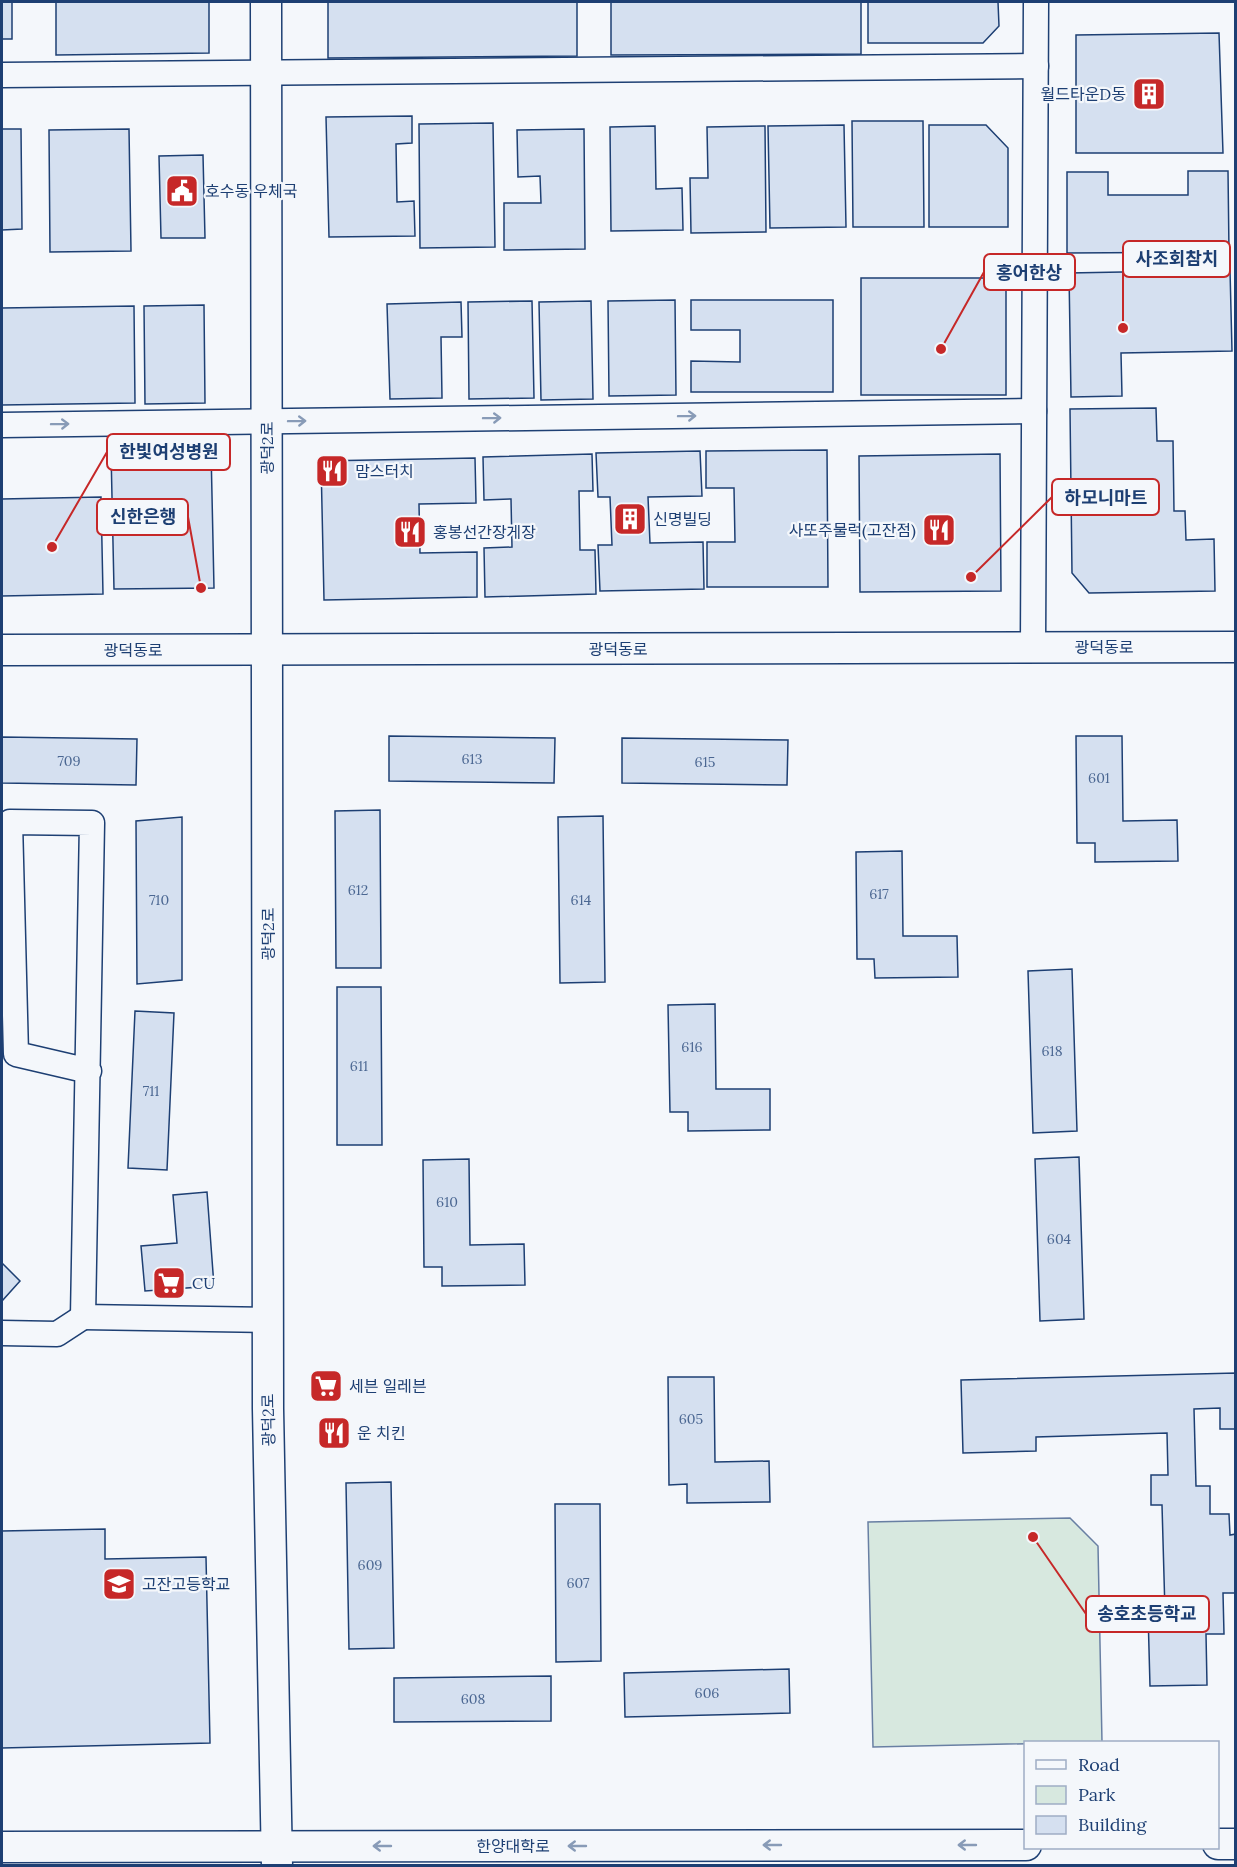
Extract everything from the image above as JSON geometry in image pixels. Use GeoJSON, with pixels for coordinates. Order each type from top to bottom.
{"type":"FeatureCollection","features":[{"type":"Feature","properties":{"kind":"street","name":"광덕2로"},"geometry":{"type":"LineString","coordinates":[[266,2],[268,1320],[277,1856]]}},
{"type":"Feature","properties":{"kind":"street"},"geometry":{"type":"LineString","coordinates":[[1033,647],[1036,2]]}},
{"type":"Feature","properties":{"kind":"street"},"geometry":{"type":"LineString","coordinates":[[2,75],[1036,66]]}},
{"type":"Feature","properties":{"kind":"street"},"geometry":{"type":"LineString","coordinates":[[2,425],[1034,411]]}},
{"type":"Feature","properties":{"kind":"street","name":"광덕동로"},"geometry":{"type":"LineString","coordinates":[[2,650],[1236,647]]}},
{"type":"Feature","properties":{"kind":"street"},"geometry":{"type":"LineString","coordinates":[[83,1317],[89,1071],[92,823],[9,822],[16,1053],[89,1071]]}},
{"type":"Feature","properties":{"kind":"street"},"geometry":{"type":"LineString","coordinates":[[2,1333],[57,1334],[83,1317],[268,1320]]}},
{"type":"Feature","properties":{"kind":"street"},"geometry":{"type":"LineString","coordinates":[[1219,1844],[1236,1844]]}},
{"type":"Feature","properties":{"kind":"street","name":"한양대학로"},"geometry":{"type":"LineString","coordinates":[[2,1847],[277,1856],[1024,1845]]}},
{"type":"Feature","properties":{"kind":"green space"},"geometry":{"type":"Polygon","coordinates":[[[1070,1518],[1098,1546],[1102,1741],[1024,1741],[1024,1744],[873,1747],[868,1522],[1070,1518]]]}},
{"type":"Feature","properties":{"kind":"building"},"geometry":{"type":"Polygon","coordinates":[[[2,2],[12,2],[12,39],[2,39],[2,2]]]}},
{"type":"Feature","properties":{"kind":"building"},"geometry":{"type":"Polygon","coordinates":[[[56,2],[209,2],[209,53],[56,55],[56,2]]]}},
{"type":"Feature","properties":{"kind":"building"},"geometry":{"type":"Polygon","coordinates":[[[328,2],[577,2],[577,56],[328,58],[328,2]]]}},
{"type":"Feature","properties":{"kind":"building"},"geometry":{"type":"Polygon","coordinates":[[[611,2],[861,2],[861,54],[611,55],[611,2]]]}},
{"type":"Feature","properties":{"kind":"building"},"geometry":{"type":"Polygon","coordinates":[[[868,2],[998,2],[999,26],[983,43],[868,43],[868,2]]]}},
{"type":"Feature","properties":{"kind":"building","name":"월드타운D동"},"geometry":{"type":"Polygon","coordinates":[[[1219,33],[1223,153],[1076,153],[1076,35],[1219,33]]]}},
{"type":"Feature","properties":{"kind":"building"},"geometry":{"type":"Polygon","coordinates":[[[412,116],[412,143],[396,144],[397,202],[414,201],[415,236],[329,237],[326,117],[412,116]]]}},
{"type":"Feature","properties":{"kind":"building"},"geometry":{"type":"Polygon","coordinates":[[[852,121],[923,121],[924,227],[853,227],[852,121]]]}},
{"type":"Feature","properties":{"kind":"building"},"geometry":{"type":"Polygon","coordinates":[[[493,123],[495,247],[420,248],[419,124],[493,123]]]}},
{"type":"Feature","properties":{"kind":"building"},"geometry":{"type":"Polygon","coordinates":[[[844,125],[846,227],[770,228],[768,126],[844,125]]]}},
{"type":"Feature","properties":{"kind":"building"},"geometry":{"type":"Polygon","coordinates":[[[929,125],[986,125],[1008,148],[1008,227],[929,227],[929,125]]]}},
{"type":"Feature","properties":{"kind":"building"},"geometry":{"type":"Polygon","coordinates":[[[655,126],[656,189],[682,188],[683,230],[611,231],[610,127],[655,126]]]}},
{"type":"Feature","properties":{"kind":"building"},"geometry":{"type":"Polygon","coordinates":[[[765,126],[766,232],[691,233],[690,178],[708,178],[707,127],[765,126]]]}},
{"type":"Feature","properties":{"kind":"building"},"geometry":{"type":"Polygon","coordinates":[[[2,129],[21,129],[22,229],[2,230],[2,129]]]}},
{"type":"Feature","properties":{"kind":"building"},"geometry":{"type":"Polygon","coordinates":[[[129,129],[131,251],[50,252],[49,130],[129,129]]]}},
{"type":"Feature","properties":{"kind":"building"},"geometry":{"type":"Polygon","coordinates":[[[584,129],[585,249],[504,250],[504,203],[541,203],[540,176],[518,177],[517,130],[584,129]]]}},
{"type":"Feature","properties":{"kind":"building"},"geometry":{"type":"Polygon","coordinates":[[[203,155],[205,238],[161,238],[159,156],[203,155]]]}},
{"type":"Feature","properties":{"kind":"building"},"geometry":{"type":"Polygon","coordinates":[[[1188,171],[1228,171],[1229,252],[1067,253],[1067,172],[1108,172],[1108,195],[1188,195],[1188,171]]]}},
{"type":"Feature","properties":{"kind":"building"},"geometry":{"type":"Polygon","coordinates":[[[1230,270],[1232,351],[1121,353],[1122,396],[1071,397],[1069,273],[1230,270]]]}},
{"type":"Feature","properties":{"kind":"building"},"geometry":{"type":"Polygon","coordinates":[[[861,278],[1006,278],[1006,395],[861,395],[861,278]]]}},
{"type":"Feature","properties":{"kind":"building"},"geometry":{"type":"Polygon","coordinates":[[[675,300],[676,395],[609,396],[608,301],[675,300]]]}},
{"type":"Feature","properties":{"kind":"building"},"geometry":{"type":"Polygon","coordinates":[[[691,300],[833,300],[833,392],[691,392],[691,361],[740,362],[740,330],[691,330],[691,300]]]}},
{"type":"Feature","properties":{"kind":"building"},"geometry":{"type":"Polygon","coordinates":[[[532,301],[534,398],[469,399],[468,302],[532,301]]]}},
{"type":"Feature","properties":{"kind":"building"},"geometry":{"type":"Polygon","coordinates":[[[591,301],[593,399],[541,400],[539,302],[591,301]]]}},
{"type":"Feature","properties":{"kind":"building"},"geometry":{"type":"Polygon","coordinates":[[[461,302],[462,337],[441,337],[442,398],[390,399],[387,304],[461,302]]]}},
{"type":"Feature","properties":{"kind":"building"},"geometry":{"type":"Polygon","coordinates":[[[204,305],[205,403],[145,404],[144,306],[204,305]]]}},
{"type":"Feature","properties":{"kind":"building"},"geometry":{"type":"Polygon","coordinates":[[[134,306],[135,403],[2,405],[2,308],[134,306]]]}},
{"type":"Feature","properties":{"kind":"building"},"geometry":{"type":"Polygon","coordinates":[[[1156,408],[1157,441],[1173,441],[1174,511],[1185,511],[1186,540],[1214,539],[1215,591],[1089,593],[1072,573],[1070,409],[1156,408]]]}},
{"type":"Feature","properties":{"kind":"building"},"geometry":{"type":"Polygon","coordinates":[[[211,449],[214,588],[114,589],[111,451],[211,449]]]}},
{"type":"Feature","properties":{"kind":"building"},"geometry":{"type":"Polygon","coordinates":[[[827,450],[828,587],[707,587],[707,542],[735,542],[734,488],[706,488],[706,451],[827,450]]]}},
{"type":"Feature","properties":{"kind":"building","name":"신명빌딩"},"geometry":{"type":"Polygon","coordinates":[[[700,451],[702,496],[648,497],[650,543],[703,542],[704,589],[600,591],[598,545],[612,545],[610,497],[598,497],[596,453],[700,451]]]}},
{"type":"Feature","properties":{"kind":"building"},"geometry":{"type":"Polygon","coordinates":[[[592,454],[593,491],[579,491],[580,550],[595,550],[596,594],[485,597],[484,548],[512,547],[511,499],[484,500],[483,457],[592,454]]]}},
{"type":"Feature","properties":{"kind":"building"},"geometry":{"type":"Polygon","coordinates":[[[1000,454],[1001,591],[860,592],[859,456],[1000,454]]]}},
{"type":"Feature","properties":{"kind":"building"},"geometry":{"type":"Polygon","coordinates":[[[475,458],[476,503],[419,504],[420,553],[477,552],[477,597],[324,600],[321,461],[475,458]]]}},
{"type":"Feature","properties":{"kind":"building"},"geometry":{"type":"Polygon","coordinates":[[[101,497],[103,594],[2,596],[2,499],[101,497]]]}},
{"type":"Feature","properties":{"kind":"building"},"geometry":{"type":"Polygon","coordinates":[[[389,736],[555,738],[554,783],[389,781],[389,736]]]}},
{"type":"Feature","properties":{"kind":"building"},"geometry":{"type":"Polygon","coordinates":[[[1076,736],[1122,736],[1123,821],[1177,820],[1178,861],[1095,862],[1095,843],[1077,843],[1076,736]]]}},
{"type":"Feature","properties":{"kind":"building"},"geometry":{"type":"Polygon","coordinates":[[[2,737],[137,739],[136,785],[2,783],[2,737]]]}},
{"type":"Feature","properties":{"kind":"building"},"geometry":{"type":"Polygon","coordinates":[[[622,738],[788,740],[787,785],[622,783],[622,738]]]}},
{"type":"Feature","properties":{"kind":"building"},"geometry":{"type":"Polygon","coordinates":[[[380,810],[381,968],[336,968],[335,811],[380,810]]]}},
{"type":"Feature","properties":{"kind":"building"},"geometry":{"type":"Polygon","coordinates":[[[603,816],[605,982],[560,983],[558,817],[603,816]]]}},
{"type":"Feature","properties":{"kind":"building"},"geometry":{"type":"Polygon","coordinates":[[[182,817],[182,980],[137,984],[136,821],[182,817]]]}},
{"type":"Feature","properties":{"kind":"building"},"geometry":{"type":"Polygon","coordinates":[[[902,851],[903,936],[957,936],[958,977],[875,978],[874,959],[857,959],[856,852],[902,851]]]}},
{"type":"Feature","properties":{"kind":"building"},"geometry":{"type":"Polygon","coordinates":[[[1072,969],[1077,1131],[1033,1133],[1028,971],[1072,969]]]}},
{"type":"Feature","properties":{"kind":"building"},"geometry":{"type":"Polygon","coordinates":[[[337,987],[381,987],[382,1145],[337,1145],[337,987]]]}},
{"type":"Feature","properties":{"kind":"building"},"geometry":{"type":"Polygon","coordinates":[[[715,1004],[716,1089],[770,1089],[770,1130],[688,1131],[688,1112],[670,1112],[668,1005],[715,1004]]]}},
{"type":"Feature","properties":{"kind":"building"},"geometry":{"type":"Polygon","coordinates":[[[135,1011],[174,1013],[167,1170],[128,1168],[135,1011]]]}},
{"type":"Feature","properties":{"kind":"building"},"geometry":{"type":"Polygon","coordinates":[[[1079,1157],[1084,1319],[1040,1321],[1035,1159],[1079,1157]]]}},
{"type":"Feature","properties":{"kind":"building"},"geometry":{"type":"Polygon","coordinates":[[[469,1159],[470,1245],[524,1244],[525,1285],[442,1286],[442,1267],[424,1267],[423,1160],[469,1159]]]}},
{"type":"Feature","properties":{"kind":"building"},"geometry":{"type":"Polygon","coordinates":[[[207,1192],[214,1286],[145,1291],[141,1246],[177,1243],[173,1195],[207,1192]]]}},
{"type":"Feature","properties":{"kind":"building"},"geometry":{"type":"Polygon","coordinates":[[[2,1263],[20,1281],[2,1301],[2,1263]]]}},
{"type":"Feature","properties":{"kind":"building"},"geometry":{"type":"Polygon","coordinates":[[[1236,1373],[1236,1429],[1220,1429],[1220,1408],[1194,1409],[1196,1486],[1210,1486],[1210,1514],[1229,1514],[1230,1535],[1236,1534],[1236,1593],[1223,1593],[1224,1634],[1206,1634],[1207,1685],[1150,1686],[1148,1612],[1165,1612],[1162,1505],[1151,1505],[1151,1475],[1168,1475],[1167,1433],[1036,1437],[1036,1451],[963,1453],[961,1380],[1236,1373]]]}},
{"type":"Feature","properties":{"kind":"building"},"geometry":{"type":"Polygon","coordinates":[[[668,1377],[714,1377],[715,1462],[769,1461],[770,1502],[687,1503],[687,1484],[669,1485],[668,1377]]]}},
{"type":"Feature","properties":{"kind":"building"},"geometry":{"type":"Polygon","coordinates":[[[391,1482],[394,1648],[349,1649],[346,1483],[391,1482]]]}},
{"type":"Feature","properties":{"kind":"building"},"geometry":{"type":"Polygon","coordinates":[[[555,1504],[600,1504],[601,1661],[556,1662],[555,1504]]]}},
{"type":"Feature","properties":{"kind":"building","name":"고잔고등학교"},"geometry":{"type":"Polygon","coordinates":[[[105,1529],[105,1559],[206,1557],[210,1743],[2,1748],[2,1531],[105,1529]]]}},
{"type":"Feature","properties":{"kind":"building"},"geometry":{"type":"Polygon","coordinates":[[[789,1669],[790,1713],[625,1717],[624,1673],[789,1669]]]}},
{"type":"Feature","properties":{"kind":"building"},"geometry":{"type":"Polygon","coordinates":[[[551,1676],[551,1721],[394,1722],[394,1678],[551,1676]]]}},
{"type":"Feature","properties":{"kind":"place","name":"월드타운D동"},"geometry":{"type":"Point","coordinates":[1149,94]}},
{"type":"Feature","properties":{"kind":"place","name":"호수동 우체국"},"geometry":{"type":"Point","coordinates":[182,191]}},
{"type":"Feature","properties":{"kind":"place","name":"사조회참치"},"geometry":{"type":"Point","coordinates":[1123,328]}},
{"type":"Feature","properties":{"kind":"place","name":"홍어한상"},"geometry":{"type":"Point","coordinates":[941,349]}},
{"type":"Feature","properties":{"kind":"place","name":"맘스터치"},"geometry":{"type":"Point","coordinates":[332,471]}},
{"type":"Feature","properties":{"kind":"place","name":"신명빌딩"},"geometry":{"type":"Point","coordinates":[630,519]}},
{"type":"Feature","properties":{"kind":"place","name":"사또주물럭(고잔점)"},"geometry":{"type":"Point","coordinates":[939,530]}},
{"type":"Feature","properties":{"kind":"place","name":"홍봉선간장게장"},"geometry":{"type":"Point","coordinates":[410,532]}},
{"type":"Feature","properties":{"kind":"place","name":"한빛여성병원"},"geometry":{"type":"Point","coordinates":[52,547]}},
{"type":"Feature","properties":{"kind":"place","name":"하모니마트"},"geometry":{"type":"Point","coordinates":[971,577]}},
{"type":"Feature","properties":{"kind":"place","name":"신한은행"},"geometry":{"type":"Point","coordinates":[201,588]}},
{"type":"Feature","properties":{"kind":"place","name":"CU"},"geometry":{"type":"Point","coordinates":[169,1283]}},
{"type":"Feature","properties":{"kind":"place","name":"세븐 일레븐"},"geometry":{"type":"Point","coordinates":[326,1386]}},
{"type":"Feature","properties":{"kind":"place","name":"운 치킨"},"geometry":{"type":"Point","coordinates":[334,1433]}},
{"type":"Feature","properties":{"kind":"place","name":"송호초등학교"},"geometry":{"type":"Point","coordinates":[1033,1537]}},
{"type":"Feature","properties":{"kind":"place","name":"고잔고등학교"},"geometry":{"type":"Point","coordinates":[119,1584]}}]}
